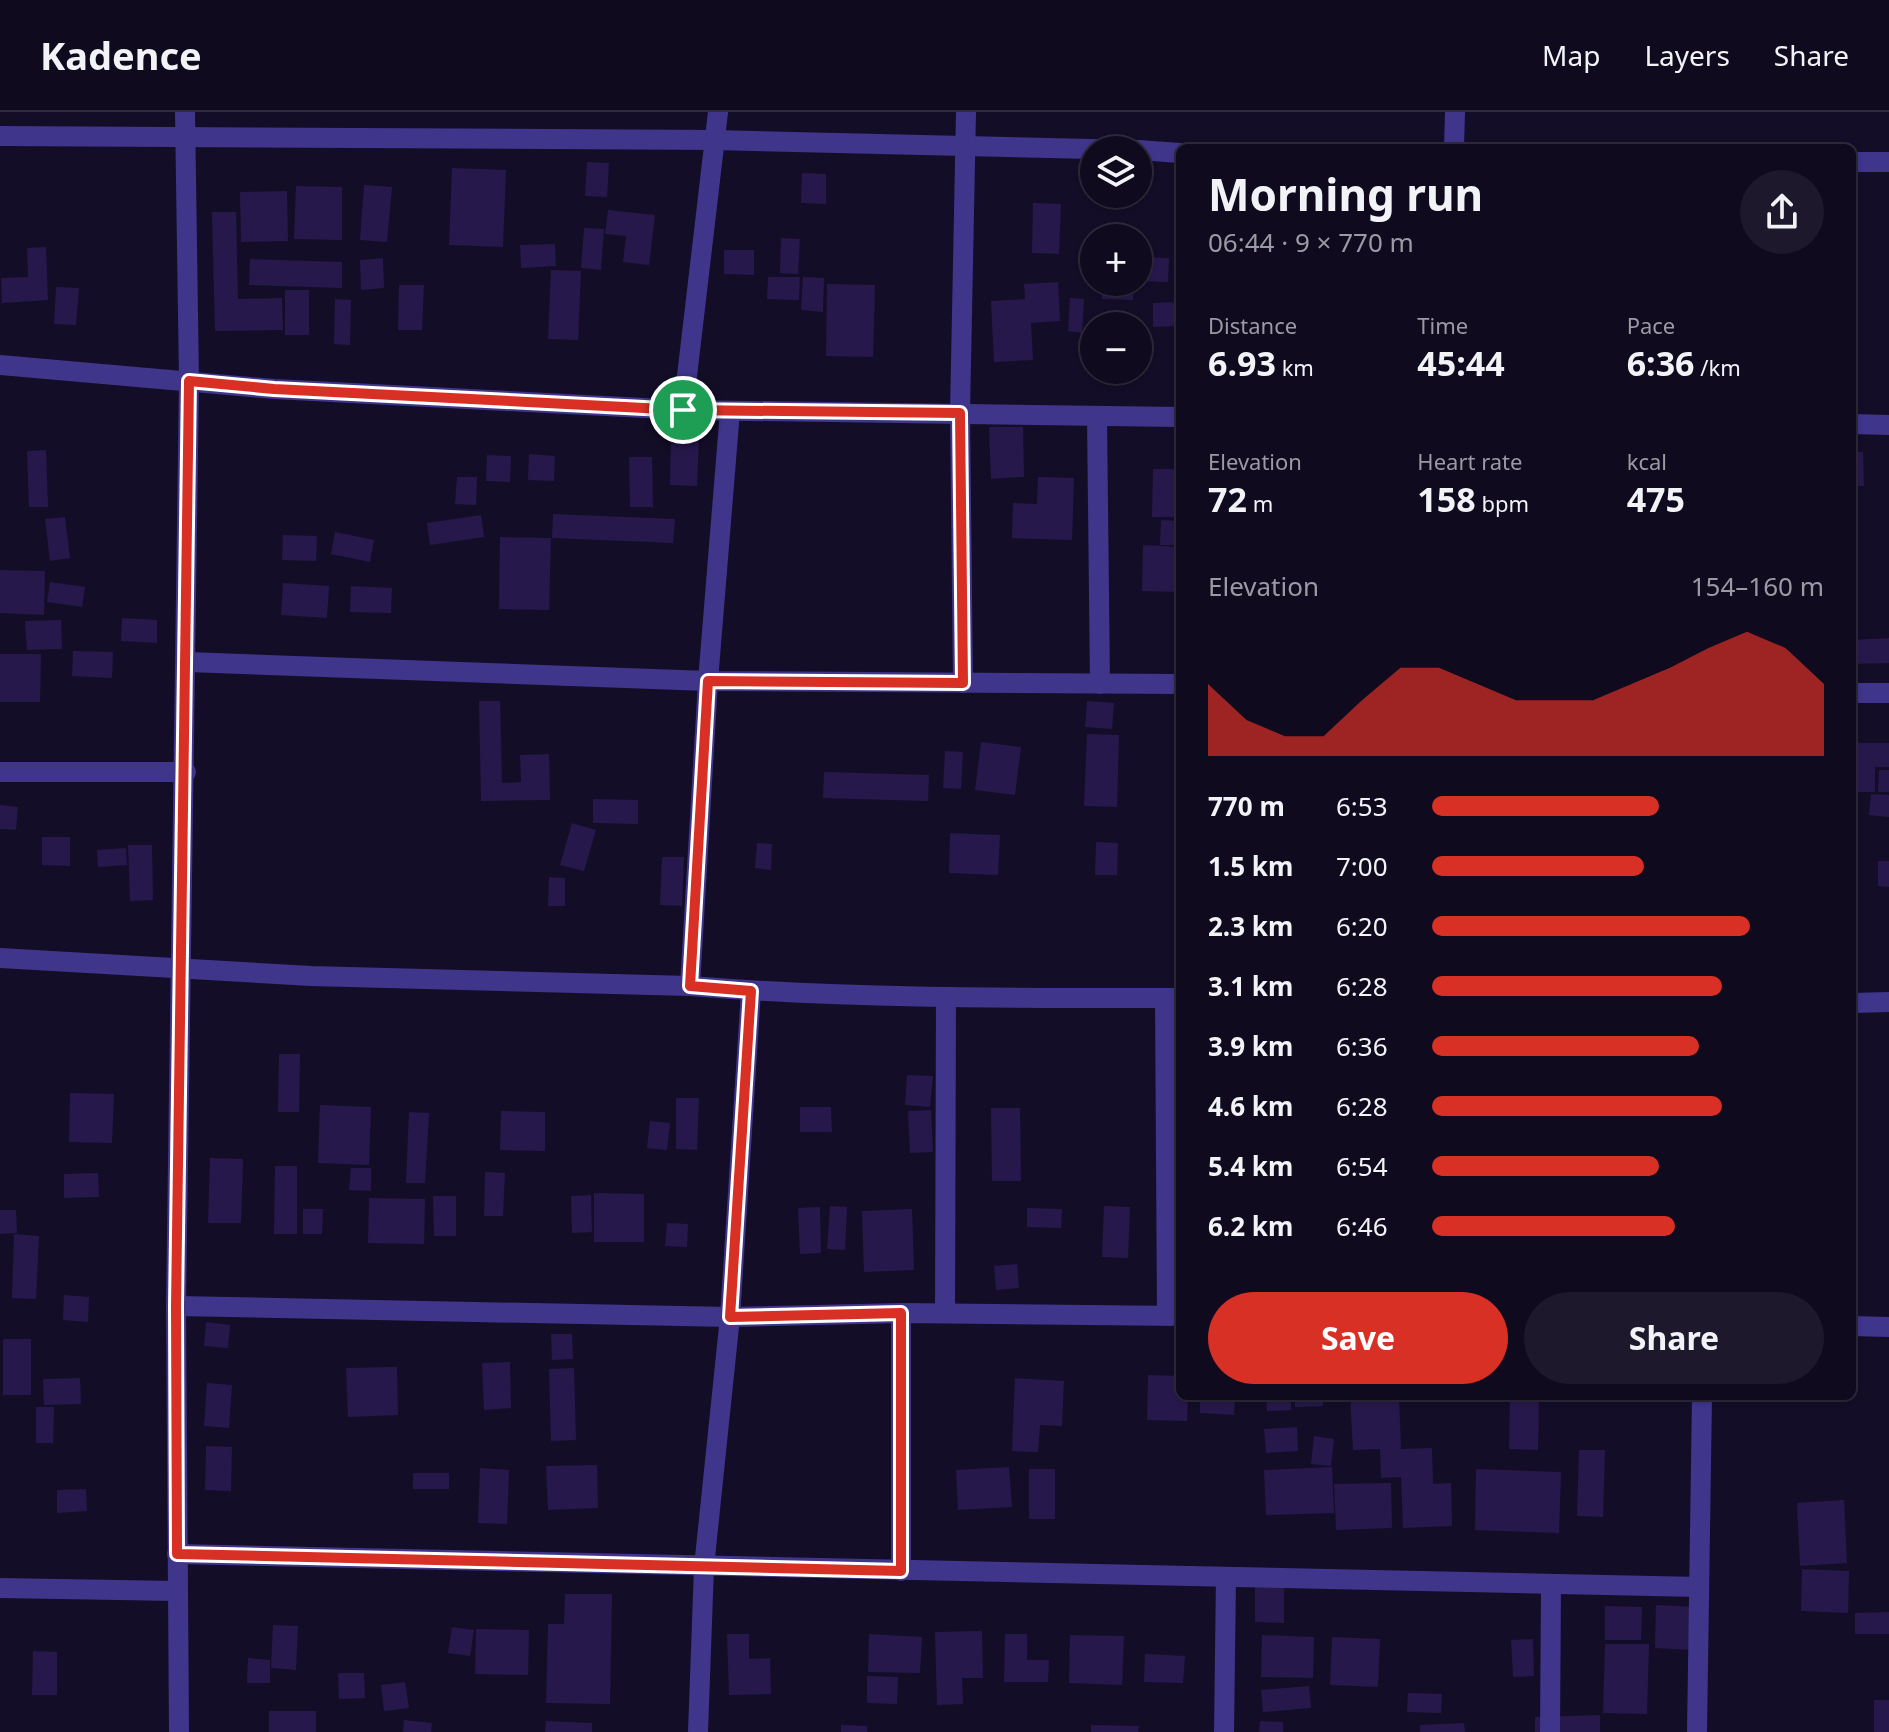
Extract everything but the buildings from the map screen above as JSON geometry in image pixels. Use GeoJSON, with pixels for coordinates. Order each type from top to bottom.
{"type":"FeatureCollection","features":[{"type":"Feature","properties":{"kind":"street"},"geometry":{"type":"LineString","coordinates":[[179,1732],[176,1306],[186,772],[189,381],[185,112]]}},
{"type":"Feature","properties":{"kind":"street"},"geometry":{"type":"LineString","coordinates":[[683,410],[718,112]]}},
{"type":"Feature","properties":{"kind":"street"},"geometry":{"type":"LineString","coordinates":[[963,683],[960,413],[966,112]]}},
{"type":"Feature","properties":{"kind":"street"},"geometry":{"type":"LineString","coordinates":[[1454,144],[1455,112]]}},
{"type":"Feature","properties":{"kind":"street"},"geometry":{"type":"LineString","coordinates":[[0,136],[714,140],[1080,149]]}},
{"type":"Feature","properties":{"kind":"street"},"geometry":{"type":"LineString","coordinates":[[1152,151],[1176,153]]}},
{"type":"Feature","properties":{"kind":"street"},"geometry":{"type":"LineString","coordinates":[[1856,162],[1889,162]]}},
{"type":"Feature","properties":{"kind":"street"},"geometry":{"type":"LineString","coordinates":[[0,365],[274,389],[683,410],[1176,417]]}},
{"type":"Feature","properties":{"kind":"street"},"geometry":{"type":"LineString","coordinates":[[690,986],[708,681],[730,411]]}},
{"type":"Feature","properties":{"kind":"street"},"geometry":{"type":"LineString","coordinates":[[1097,416],[1100,684]]}},
{"type":"Feature","properties":{"kind":"street"},"geometry":{"type":"LineString","coordinates":[[1856,424],[1889,425]]}},
{"type":"Feature","properties":{"kind":"street"},"geometry":{"type":"LineString","coordinates":[[187,662],[708,681],[1176,684]]}},
{"type":"Feature","properties":{"kind":"street"},"geometry":{"type":"LineString","coordinates":[[1856,693],[1889,693]]}},
{"type":"Feature","properties":{"kind":"street"},"geometry":{"type":"LineString","coordinates":[[0,772],[186,772]]}},
{"type":"Feature","properties":{"kind":"street"},"geometry":{"type":"LineString","coordinates":[[0,958],[311,976],[690,986],[946,997],[1172,998],[1174,1316],[901,1313],[730,1317],[176,1306]]}},
{"type":"Feature","properties":{"kind":"street"},"geometry":{"type":"LineString","coordinates":[[698,1732],[704,1567],[730,1317],[751,991]]}},
{"type":"Feature","properties":{"kind":"street"},"geometry":{"type":"LineString","coordinates":[[945,1313],[946,997]]}},
{"type":"Feature","properties":{"kind":"street"},"geometry":{"type":"LineString","coordinates":[[1856,1003],[1889,1002]]}},
{"type":"Feature","properties":{"kind":"street"},"geometry":{"type":"LineString","coordinates":[[901,1313],[901,1571]]}},
{"type":"Feature","properties":{"kind":"street"},"geometry":{"type":"LineString","coordinates":[[1856,1326],[1889,1327]]}},
{"type":"Feature","properties":{"kind":"street"},"geometry":{"type":"LineString","coordinates":[[1697,1732],[1702,1400]]}},
{"type":"Feature","properties":{"kind":"street"},"geometry":{"type":"LineString","coordinates":[[177,1554],[1699,1587]]}},
{"type":"Feature","properties":{"kind":"street"},"geometry":{"type":"LineString","coordinates":[[1224,1732],[1226,1577]]}},
{"type":"Feature","properties":{"kind":"street"},"geometry":{"type":"LineString","coordinates":[[1550,1732],[1551,1584]]}},
{"type":"Feature","properties":{"kind":"street"},"geometry":{"type":"LineString","coordinates":[[0,1588],[177,1591]]}},
{"type":"Feature","properties":{"kind":"route"},"geometry":{"type":"LineString","coordinates":[[189,381],[274,389],[683,410],[960,413],[963,683],[708,681],[690,986],[751,991],[730,1317],[901,1313],[901,1571],[177,1554],[176,1306],[186,772],[189,381]]}}]}
